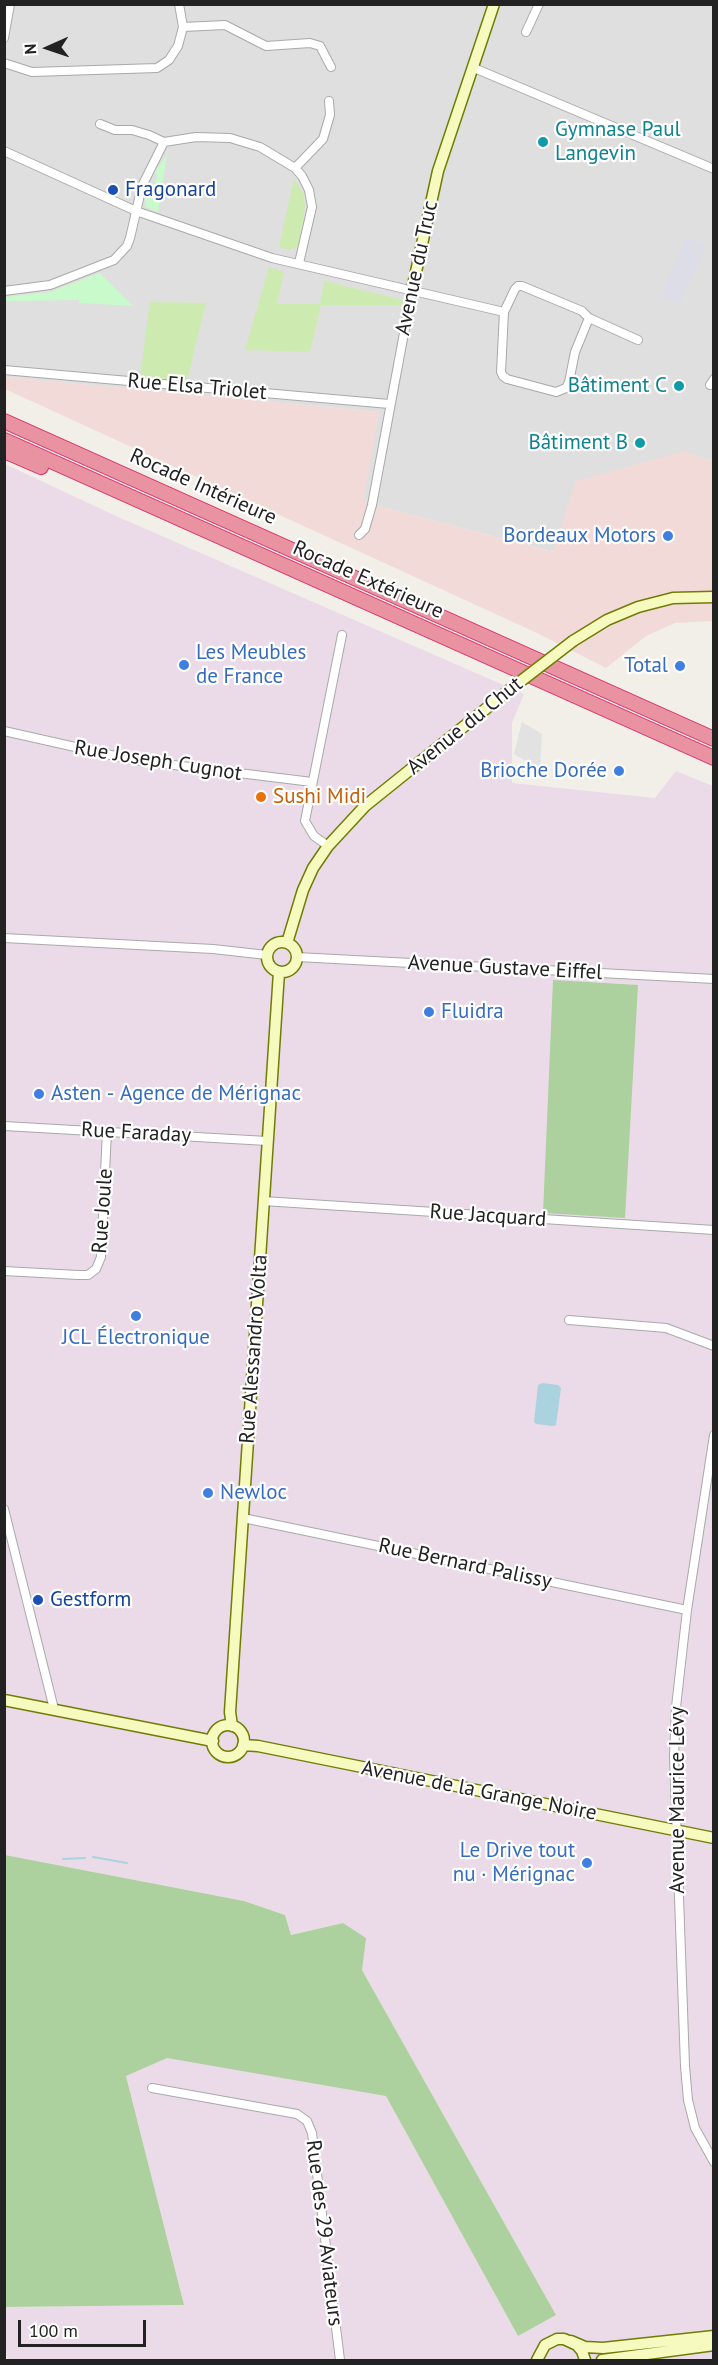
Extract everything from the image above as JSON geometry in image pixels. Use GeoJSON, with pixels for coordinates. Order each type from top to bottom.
{"type":"FeatureCollection","features":[{"type":"Feature","properties":{"kind":"highway","name":"Rocade Intérieure"},"geometry":{"type":"LineString","coordinates":[[4,421],[714,739]]}},
{"type":"Feature","properties":{"kind":"highway","name":"Rocade Extérieure"},"geometry":{"type":"LineString","coordinates":[[4,440],[714,758]]}},
{"type":"Feature","properties":{"kind":"highway"},"geometry":{"type":"LineString","coordinates":[[4,452],[51,471],[65,468]]}},
{"type":"Feature","properties":{"kind":"street"},"geometry":{"type":"LineString","coordinates":[[4,38],[10,4]]}},
{"type":"Feature","properties":{"kind":"street"},"geometry":{"type":"LineString","coordinates":[[4,63],[32,72],[157,68],[169,60],[178,46],[183,27],[179,4]]}},
{"type":"Feature","properties":{"kind":"street","name":"Avenue du Truc"},"geometry":{"type":"LineString","coordinates":[[358,535],[365,529],[372,505],[389,404],[438,171],[494,4]]}},
{"type":"Feature","properties":{"kind":"street"},"geometry":{"type":"LineString","coordinates":[[526,32],[539,4]]}},
{"type":"Feature","properties":{"kind":"street"},"geometry":{"type":"LineString","coordinates":[[183,27],[225,25],[266,46],[310,43],[320,46],[331,67]]}},
{"type":"Feature","properties":{"kind":"street"},"geometry":{"type":"LineString","coordinates":[[474,68],[714,169]]}},
{"type":"Feature","properties":{"kind":"street"},"geometry":{"type":"LineString","coordinates":[[295,168],[324,139],[330,115],[328,101]]}},
{"type":"Feature","properties":{"kind":"street"},"geometry":{"type":"LineString","coordinates":[[100,124],[116,130],[132,130],[164,142],[196,137],[230,138],[260,147],[295,168],[309,190],[312,207],[299,263]]}},
{"type":"Feature","properties":{"kind":"street"},"geometry":{"type":"LineString","coordinates":[[4,291],[50,285],[114,260],[127,246],[142,186],[164,142]]}},
{"type":"Feature","properties":{"kind":"street"},"geometry":{"type":"LineString","coordinates":[[4,151],[136,211],[272,258],[504,312]]}},
{"type":"Feature","properties":{"kind":"street"},"geometry":{"type":"LineString","coordinates":[[589,318],[575,352],[566,388],[556,392],[503,376],[501,372],[504,312],[518,286],[582,311],[589,318],[638,340]]}},
{"type":"Feature","properties":{"kind":"street","name":"Rue Elsa Triolet"},"geometry":{"type":"LineString","coordinates":[[4,370],[389,404]]}},
{"type":"Feature","properties":{"kind":"street","name":"Avenue du Chut"},"geometry":{"type":"LineString","coordinates":[[287,943],[303,890],[313,868],[328,846],[365,806],[573,640],[607,620],[638,607],[673,598],[714,597]]}},
{"type":"Feature","properties":{"kind":"street"},"geometry":{"type":"LineString","coordinates":[[328,846],[314,836],[305,821],[342,635]]}},
{"type":"Feature","properties":{"kind":"street","name":"Rue Joseph Cugnot"},"geometry":{"type":"LineString","coordinates":[[4,732],[133,760],[312,782]]}},
{"type":"Feature","properties":{"kind":"street"},"geometry":{"type":"LineString","coordinates":[[4,938],[213,949],[267,955]]}},
{"type":"Feature","properties":{"kind":"street"},"geometry":{"type":"LineString","coordinates":[[277,943],[287,943],[295,948],[297,957],[292,969],[279,972],[268,964],[267,955],[277,943]]}},
{"type":"Feature","properties":{"kind":"street","name":"Avenue Gustave Eiffel"},"geometry":{"type":"LineString","coordinates":[[297,957],[714,979]]}},
{"type":"Feature","properties":{"kind":"street","name":"Rue Alessandro Volta"},"geometry":{"type":"LineString","coordinates":[[232,1726],[230,1712],[279,972]]}},
{"type":"Feature","properties":{"kind":"street","name":"Rue Faraday"},"geometry":{"type":"LineString","coordinates":[[4,1126],[267,1141]]}},
{"type":"Feature","properties":{"kind":"street","name":"Rue Joule"},"geometry":{"type":"LineString","coordinates":[[4,1271],[88,1275],[96,1269],[101,1257],[107,1131]]}},
{"type":"Feature","properties":{"kind":"street","name":"Rue Jacquard"},"geometry":{"type":"LineString","coordinates":[[263,1201],[714,1230]]}},
{"type":"Feature","properties":{"kind":"street"},"geometry":{"type":"LineString","coordinates":[[569,1320],[666,1328],[714,1346]]}},
{"type":"Feature","properties":{"kind":"street","name":"Avenue Maurice Lévy"},"geometry":{"type":"LineString","coordinates":[[714,1435],[687,1610],[676,1707],[674,1755],[682,2036],[688,2100],[699,2136],[714,2162]]}},
{"type":"Feature","properties":{"kind":"street"},"geometry":{"type":"LineString","coordinates":[[4,1509],[54,1709]]}},
{"type":"Feature","properties":{"kind":"street","name":"Rue Bernard Palissy"},"geometry":{"type":"LineString","coordinates":[[243,1518],[687,1610]]}},
{"type":"Feature","properties":{"kind":"street"},"geometry":{"type":"LineString","coordinates":[[4,1700],[213,1741]]}},
{"type":"Feature","properties":{"kind":"street"},"geometry":{"type":"LineString","coordinates":[[232,1726],[243,1735],[243,1745],[238,1754],[229,1757],[219,1754],[213,1741],[219,1729],[232,1726]]}},
{"type":"Feature","properties":{"kind":"street","name":"Avenue de la Grange Noire"},"geometry":{"type":"LineString","coordinates":[[243,1745],[270,1748],[714,1838]]}},
{"type":"Feature","properties":{"kind":"street","name":"Rue des 29 Aviateurs"},"geometry":{"type":"LineString","coordinates":[[152,2088],[297,2114],[307,2121],[312,2133],[340,2361]]}},
{"type":"Feature","properties":{"kind":"street"},"geometry":{"type":"LineString","coordinates":[[531,2361],[539,2356],[550,2341],[564,2339],[585,2347],[603,2348],[714,2336]]}},
{"type":"Feature","properties":{"kind":"street"},"geometry":{"type":"LineString","coordinates":[[571,2341],[582,2351],[585,2361]]}},
{"type":"Feature","properties":{"kind":"street"},"geometry":{"type":"LineString","coordinates":[[602,2361],[714,2345]]}},
{"type":"Feature","properties":{"kind":"shaded area"},"geometry":{"type":"Polygon","coordinates":[[[4,5],[713,5],[713,462],[692,454],[554,552],[362,502],[379,412],[5,377],[4,5]]]}},
{"type":"Feature","properties":{"kind":"shaded area"},"geometry":{"type":"Polygon","coordinates":[[[686,236],[706,244],[680,304],[661,296],[686,236]]]}},
{"type":"Feature","properties":{"kind":"shaded area"},"geometry":{"type":"Polygon","coordinates":[[[5,377],[379,412],[363,502],[553,552],[576,481],[685,451],[713,462],[713,621],[675,623],[646,636],[606,668],[539,634],[5,389],[5,377]]]}},
{"type":"Feature","properties":{"kind":"shaded area"},"geometry":{"type":"Polygon","coordinates":[[[5,464],[116,516],[524,694],[512,723],[512,783],[655,798],[676,771],[713,786],[713,2360],[8,2360],[5,2348],[4,2307],[184,2305],[126,2076],[166,2057],[386,2095],[518,2336],[556,2315],[362,1970],[343,1923],[291,1935],[285,1915],[244,1901],[5,1855],[5,464]]]}},
{"type":"Feature","properties":{"kind":"shaded area"},"geometry":{"type":"Polygon","coordinates":[[[522,722],[542,734],[540,769],[514,754],[522,722]]]}},
{"type":"Feature","properties":{"kind":"green space"},"geometry":{"type":"Polygon","coordinates":[[[167,155],[158,212],[146,207],[144,195],[150,195],[158,175],[154,172],[167,155]]]}},
{"type":"Feature","properties":{"kind":"green space"},"geometry":{"type":"Polygon","coordinates":[[[294,178],[304,195],[305,208],[299,243],[296,248],[289,250],[279,247],[294,178]]]}},
{"type":"Feature","properties":{"kind":"green space"},"geometry":{"type":"Polygon","coordinates":[[[269,267],[284,272],[277,304],[320,304],[324,281],[399,299],[403,301],[403,305],[321,305],[310,352],[245,350],[269,267]]]}},
{"type":"Feature","properties":{"kind":"green space"},"geometry":{"type":"Polygon","coordinates":[[[100,273],[133,306],[79,303],[79,300],[5,301],[5,297],[50,292],[100,273]]]}},
{"type":"Feature","properties":{"kind":"green space"},"geometry":{"type":"Polygon","coordinates":[[[150,302],[206,303],[187,381],[140,377],[150,302]]]}},
{"type":"Feature","properties":{"kind":"green space"},"geometry":{"type":"Polygon","coordinates":[[[553,980],[638,985],[625,1218],[543,1213],[553,980]]]}},
{"type":"Feature","properties":{"kind":"green space"},"geometry":{"type":"Polygon","coordinates":[[[5,1855],[244,1901],[285,1915],[291,1935],[343,1923],[366,1938],[362,1970],[556,2315],[518,2336],[386,2096],[167,2058],[126,2076],[184,2305],[5,2307],[5,1855]]]}},
{"type":"Feature","properties":{"kind":"water"},"geometry":{"type":"Polygon","coordinates":[[[542,1383],[558,1385],[561,1388],[556,1425],[553,1426],[534,1422],[538,1385],[542,1383]]]}},
{"type":"Feature","properties":{"kind":"waterway"},"geometry":{"type":"LineString","coordinates":[[93,1857],[127,1863]]}},
{"type":"Feature","properties":{"kind":"waterway"},"geometry":{"type":"LineString","coordinates":[[63,1859],[85,1858]]}},
{"type":"Feature","properties":{"kind":"place","name":"Gymnase Paul Langevin"},"geometry":{"type":"Point","coordinates":[543,142]}},
{"type":"Feature","properties":{"kind":"place","name":"Fragonard"},"geometry":{"type":"Point","coordinates":[113,190]}},
{"type":"Feature","properties":{"kind":"place","name":"Bâtiment C"},"geometry":{"type":"Point","coordinates":[679,386]}},
{"type":"Feature","properties":{"kind":"place","name":"Bâtiment B"},"geometry":{"type":"Point","coordinates":[640,443]}},
{"type":"Feature","properties":{"kind":"place","name":"Bordeaux Motors"},"geometry":{"type":"Point","coordinates":[668,536]}},
{"type":"Feature","properties":{"kind":"place","name":"Les Meubles de France"},"geometry":{"type":"Point","coordinates":[184,665]}},
{"type":"Feature","properties":{"kind":"place","name":"Total"},"geometry":{"type":"Point","coordinates":[680,666]}},
{"type":"Feature","properties":{"kind":"place","name":"Brioche Dorée"},"geometry":{"type":"Point","coordinates":[619,771]}},
{"type":"Feature","properties":{"kind":"place","name":"Sushi Midi"},"geometry":{"type":"Point","coordinates":[261,797]}},
{"type":"Feature","properties":{"kind":"place","name":"Fluidra"},"geometry":{"type":"Point","coordinates":[429,1012]}},
{"type":"Feature","properties":{"kind":"place","name":"Asten - Agence de Mérignac"},"geometry":{"type":"Point","coordinates":[39,1094]}},
{"type":"Feature","properties":{"kind":"place","name":"JCL Électronique"},"geometry":{"type":"Point","coordinates":[136,1316]}},
{"type":"Feature","properties":{"kind":"place","name":"Newloc"},"geometry":{"type":"Point","coordinates":[208,1493]}},
{"type":"Feature","properties":{"kind":"place","name":"Gestform"},"geometry":{"type":"Point","coordinates":[38,1600]}},
{"type":"Feature","properties":{"kind":"place","name":"Le Drive tout nu · Mérignac"},"geometry":{"type":"Point","coordinates":[587,1863]}}]}
